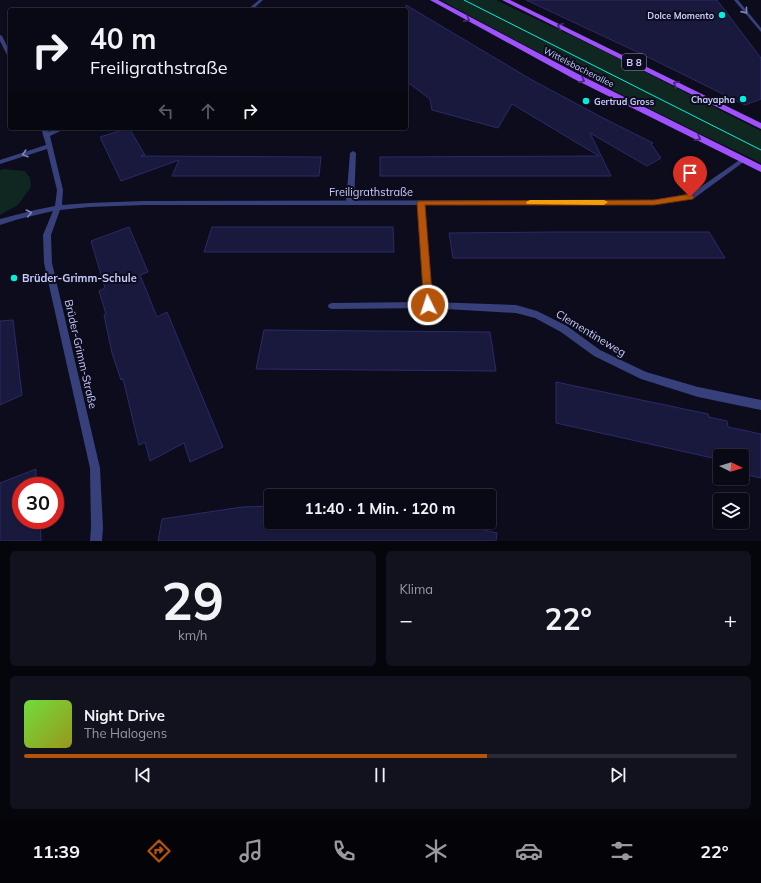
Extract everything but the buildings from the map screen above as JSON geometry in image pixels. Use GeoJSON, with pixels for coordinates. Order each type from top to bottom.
{"type":"FeatureCollection","features":[{"type":"Feature","properties":{"kind":"main road","name":"Wittelsbacherallee"},"geometry":{"type":"LineString","coordinates":[[433,0],[577,77],[761,169]]}},
{"type":"Feature","properties":{"kind":"main road","name":"B 8"},"geometry":{"type":"LineString","coordinates":[[505,0],[589,40],[761,126]]}},
{"type":"Feature","properties":{"kind":"street"},"geometry":{"type":"LineString","coordinates":[[251,8],[261,0]]}},
{"type":"Feature","properties":{"kind":"street"},"geometry":{"type":"LineString","coordinates":[[736,0],[761,31]]}},
{"type":"Feature","properties":{"kind":"street"},"geometry":{"type":"LineString","coordinates":[[754,23],[761,24]]}},
{"type":"Feature","properties":{"kind":"street"},"geometry":{"type":"LineString","coordinates":[[0,36],[8,53]]}},
{"type":"Feature","properties":{"kind":"street","name":"Brüder-Grimm-Straße"},"geometry":{"type":"LineString","coordinates":[[46,131],[60,190],[58,207],[47,235],[48,263],[95,468],[96,541]]}},
{"type":"Feature","properties":{"kind":"street"},"geometry":{"type":"LineString","coordinates":[[0,162],[50,146]]}},
{"type":"Feature","properties":{"kind":"street"},"geometry":{"type":"LineString","coordinates":[[350,203],[353,153]]}},
{"type":"Feature","properties":{"kind":"street","name":"Freiligrathstraße"},"geometry":{"type":"LineString","coordinates":[[0,222],[15,216],[58,207],[82,204],[654,202],[690,197],[743,160]]}},
{"type":"Feature","properties":{"kind":"street"},"geometry":{"type":"LineString","coordinates":[[421,203],[428,305]]}},
{"type":"Feature","properties":{"kind":"street","name":"Clementineweg"},"geometry":{"type":"LineString","coordinates":[[332,306],[428,305],[516,310],[537,315],[564,329],[597,353],[644,376],[698,392],[761,404]]}},
{"type":"Feature","properties":{"kind":"green space"},"geometry":{"type":"Polygon","coordinates":[[[441,0],[496,0],[602,50],[761,131],[761,163],[600,84],[441,0]]]}},
{"type":"Feature","properties":{"kind":"green space"},"geometry":{"type":"Polygon","coordinates":[[[0,170],[25,171],[30,178],[31,187],[18,205],[0,215],[0,170]]]}},
{"type":"Feature","properties":{"kind":"tram line"},"geometry":{"type":"LineString","coordinates":[[464,0],[761,150]]}},
{"type":"Feature","properties":{"kind":"slow traffic"},"geometry":{"type":"LineString","coordinates":[[530,202],[604,202]]}},
{"type":"Feature","properties":{"kind":"place","name":"Dolce Momento"},"geometry":{"type":"Point","coordinates":[722,15]}},
{"type":"Feature","properties":{"kind":"place","name":"Chayapha"},"geometry":{"type":"Point","coordinates":[743,99]}},
{"type":"Feature","properties":{"kind":"place","name":"Gertrud Gross"},"geometry":{"type":"Point","coordinates":[586,101]}},
{"type":"Feature","properties":{"kind":"place","name":"Brüder-Grimm-Schule"},"geometry":{"type":"Point","coordinates":[14,278]}},
{"type":"Feature","properties":{"kind":"route"},"geometry":{"type":"LineString","coordinates":[[428,305],[421,203],[654,202],[690,197]]}}]}
